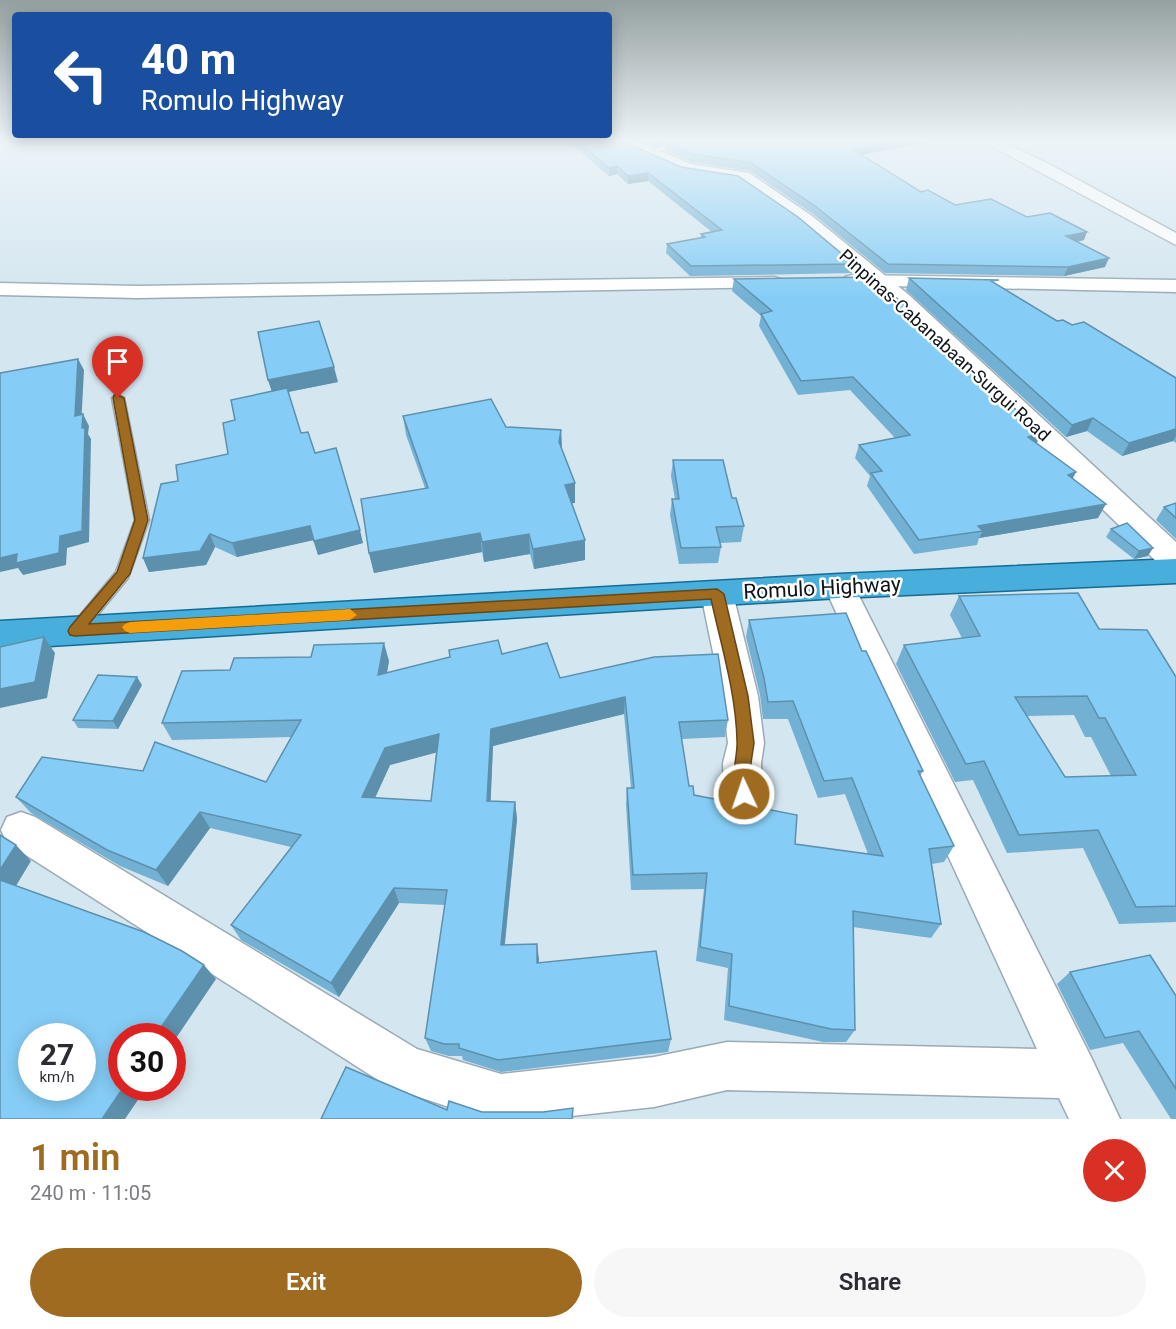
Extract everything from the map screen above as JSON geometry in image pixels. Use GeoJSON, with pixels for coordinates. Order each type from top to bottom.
{"type":"FeatureCollection","features":[{"type":"Feature","properties":{"kind":"highway","name":"Romulo Highway"},"geometry":{"type":"LineString","coordinates":[[0,635],[839,586],[1176,571]]}},
{"type":"Feature","properties":{"kind":"street","name":"Pinpinas-Cabanabaan-Surgui Road"},"geometry":{"type":"LineString","coordinates":[[770,194],[805,220],[878,281],[1176,561]]}},
{"type":"Feature","properties":{"kind":"street"},"geometry":{"type":"LineString","coordinates":[[1092,194],[1176,240]]}},
{"type":"Feature","properties":{"kind":"street"},"geometry":{"type":"LineString","coordinates":[[0,290],[137,292],[796,282]]}},
{"type":"Feature","properties":{"kind":"street"},"geometry":{"type":"LineString","coordinates":[[831,282],[1176,286]]}},
{"type":"Feature","properties":{"kind":"street"},"geometry":{"type":"LineString","coordinates":[[839,586],[1095,1119]]}},
{"type":"Feature","properties":{"kind":"street"},"geometry":{"type":"LineString","coordinates":[[717,594],[740,696],[746,743],[742,763],[744,794]]}},
{"type":"Feature","properties":{"kind":"street"},"geometry":{"type":"LineString","coordinates":[[21,830],[406,1070],[501,1099],[654,1082],[727,1066],[1074,1074]]}},
{"type":"Feature","properties":{"kind":"lane"},"geometry":{"type":"LineString","coordinates":[[75,631],[123,574],[142,520],[118,398]]}},
{"type":"Feature","properties":{"kind":"building"},"geometry":{"type":"Polygon","coordinates":[[[676,194],[765,194],[798,217],[854,264],[691,266],[667,244],[705,237],[701,234],[722,230],[676,194]]]}},
{"type":"Feature","properties":{"kind":"building"},"geometry":{"type":"Polygon","coordinates":[[[797,194],[936,194],[955,205],[991,199],[1027,217],[1050,213],[1087,232],[1066,236],[1109,258],[1068,267],[888,264],[797,194]]]}},
{"type":"Feature","properties":{"kind":"building"},"geometry":{"type":"Polygon","coordinates":[[[874,277],[1041,433],[1028,437],[1076,472],[1068,475],[1106,504],[978,526],[983,531],[919,540],[871,473],[882,471],[859,445],[910,435],[853,377],[801,381],[761,314],[772,311],[734,279],[874,277]]]}},
{"type":"Feature","properties":{"kind":"building"},"geometry":{"type":"Polygon","coordinates":[[[909,278],[999,280],[991,281],[1057,321],[1063,320],[1072,325],[1084,322],[1176,378],[1176,429],[1129,443],[1093,418],[1072,425],[909,278]]]}},
{"type":"Feature","properties":{"kind":"building"},"geometry":{"type":"Polygon","coordinates":[[[319,321],[334,367],[268,380],[258,332],[319,321]]]}},
{"type":"Feature","properties":{"kind":"building"},"geometry":{"type":"Polygon","coordinates":[[[78,359],[75,416],[83,414],[82,428],[85,428],[82,531],[60,536],[59,553],[16,563],[17,554],[0,558],[0,373],[78,359]]]}},
{"type":"Feature","properties":{"kind":"building"},"geometry":{"type":"Polygon","coordinates":[[[287,388],[301,433],[308,432],[315,453],[336,448],[360,530],[314,541],[310,526],[232,543],[210,534],[200,551],[143,558],[161,484],[178,481],[176,465],[228,454],[223,423],[235,420],[231,400],[287,388]]]}},
{"type":"Feature","properties":{"kind":"building"},"geometry":{"type":"Polygon","coordinates":[[[491,399],[506,427],[561,430],[559,442],[575,483],[565,485],[585,540],[533,549],[529,534],[482,542],[480,533],[369,553],[361,499],[428,488],[403,416],[491,399]]]}},
{"type":"Feature","properties":{"kind":"building"},"geometry":{"type":"Polygon","coordinates":[[[673,460],[723,460],[732,498],[736,498],[744,526],[716,527],[721,547],[681,548],[672,499],[679,499],[673,460]]]}},
{"type":"Feature","properties":{"kind":"building"},"geometry":{"type":"Polygon","coordinates":[[[1176,503],[1176,518],[1164,507],[1176,503]]]}},
{"type":"Feature","properties":{"kind":"building"},"geometry":{"type":"Polygon","coordinates":[[[1127,523],[1153,548],[1139,551],[1111,529],[1127,523]]]}},
{"type":"Feature","properties":{"kind":"building"},"geometry":{"type":"Polygon","coordinates":[[[1078,593],[1099,629],[1147,630],[1176,677],[1176,906],[1136,907],[1098,830],[1019,835],[984,761],[966,764],[904,645],[980,636],[959,596],[1078,593]],[[1087,696],[1015,697],[1065,777],[1136,775],[1105,718],[1099,718],[1087,696]]]}},
{"type":"Feature","properties":{"kind":"building"},"geometry":{"type":"Polygon","coordinates":[[[846,613],[862,651],[866,651],[923,771],[918,771],[954,846],[929,849],[941,924],[853,911],[855,1030],[831,1029],[729,1006],[732,954],[700,947],[707,873],[633,875],[627,788],[634,788],[625,697],[491,729],[487,801],[515,802],[501,945],[537,944],[537,963],[656,951],[671,1039],[498,1060],[459,1048],[459,1044],[444,1044],[425,1038],[447,890],[394,888],[331,983],[231,925],[301,835],[200,812],[156,870],[107,850],[16,797],[42,757],[143,771],[155,742],[266,782],[301,720],[162,723],[182,671],[230,670],[234,658],[311,657],[314,645],[384,643],[378,675],[450,657],[449,650],[498,640],[502,654],[547,643],[560,678],[654,657],[718,654],[728,720],[679,722],[689,786],[693,786],[694,795],[797,815],[795,844],[883,856],[852,778],[824,781],[793,701],[768,702],[749,620],[846,613]],[[439,734],[385,748],[362,797],[431,801],[439,734]]]}},
{"type":"Feature","properties":{"kind":"building"},"geometry":{"type":"Polygon","coordinates":[[[44,637],[35,682],[0,689],[0,647],[44,637]]]}},
{"type":"Feature","properties":{"kind":"building"},"geometry":{"type":"Polygon","coordinates":[[[98,675],[137,677],[113,721],[73,720],[98,675]]]}},
{"type":"Feature","properties":{"kind":"building"},"geometry":{"type":"Polygon","coordinates":[[[0,835],[16,845],[0,870],[0,835]]]}},
{"type":"Feature","properties":{"kind":"building"},"geometry":{"type":"Polygon","coordinates":[[[0,880],[144,932],[204,965],[164,1023],[108,1023],[108,1101],[114,1101],[102,1119],[0,1119],[0,880]]]}},
{"type":"Feature","properties":{"kind":"building"},"geometry":{"type":"Polygon","coordinates":[[[1150,955],[1176,996],[1176,1089],[1139,1031],[1105,1038],[1070,972],[1150,955]]]}},
{"type":"Feature","properties":{"kind":"building"},"geometry":{"type":"Polygon","coordinates":[[[346,1067],[447,1110],[449,1101],[482,1112],[543,1112],[573,1108],[572,1119],[321,1119],[346,1067]]]}},
{"type":"Feature","properties":{"kind":"slow traffic"},"geometry":{"type":"LineString","coordinates":[[130,627],[350,615]]}},
{"type":"Feature","properties":{"kind":"route"},"geometry":{"type":"LineString","coordinates":[[118,398],[142,520],[123,574],[75,631],[717,594],[740,696],[746,743],[742,763],[744,794]]}}]}
